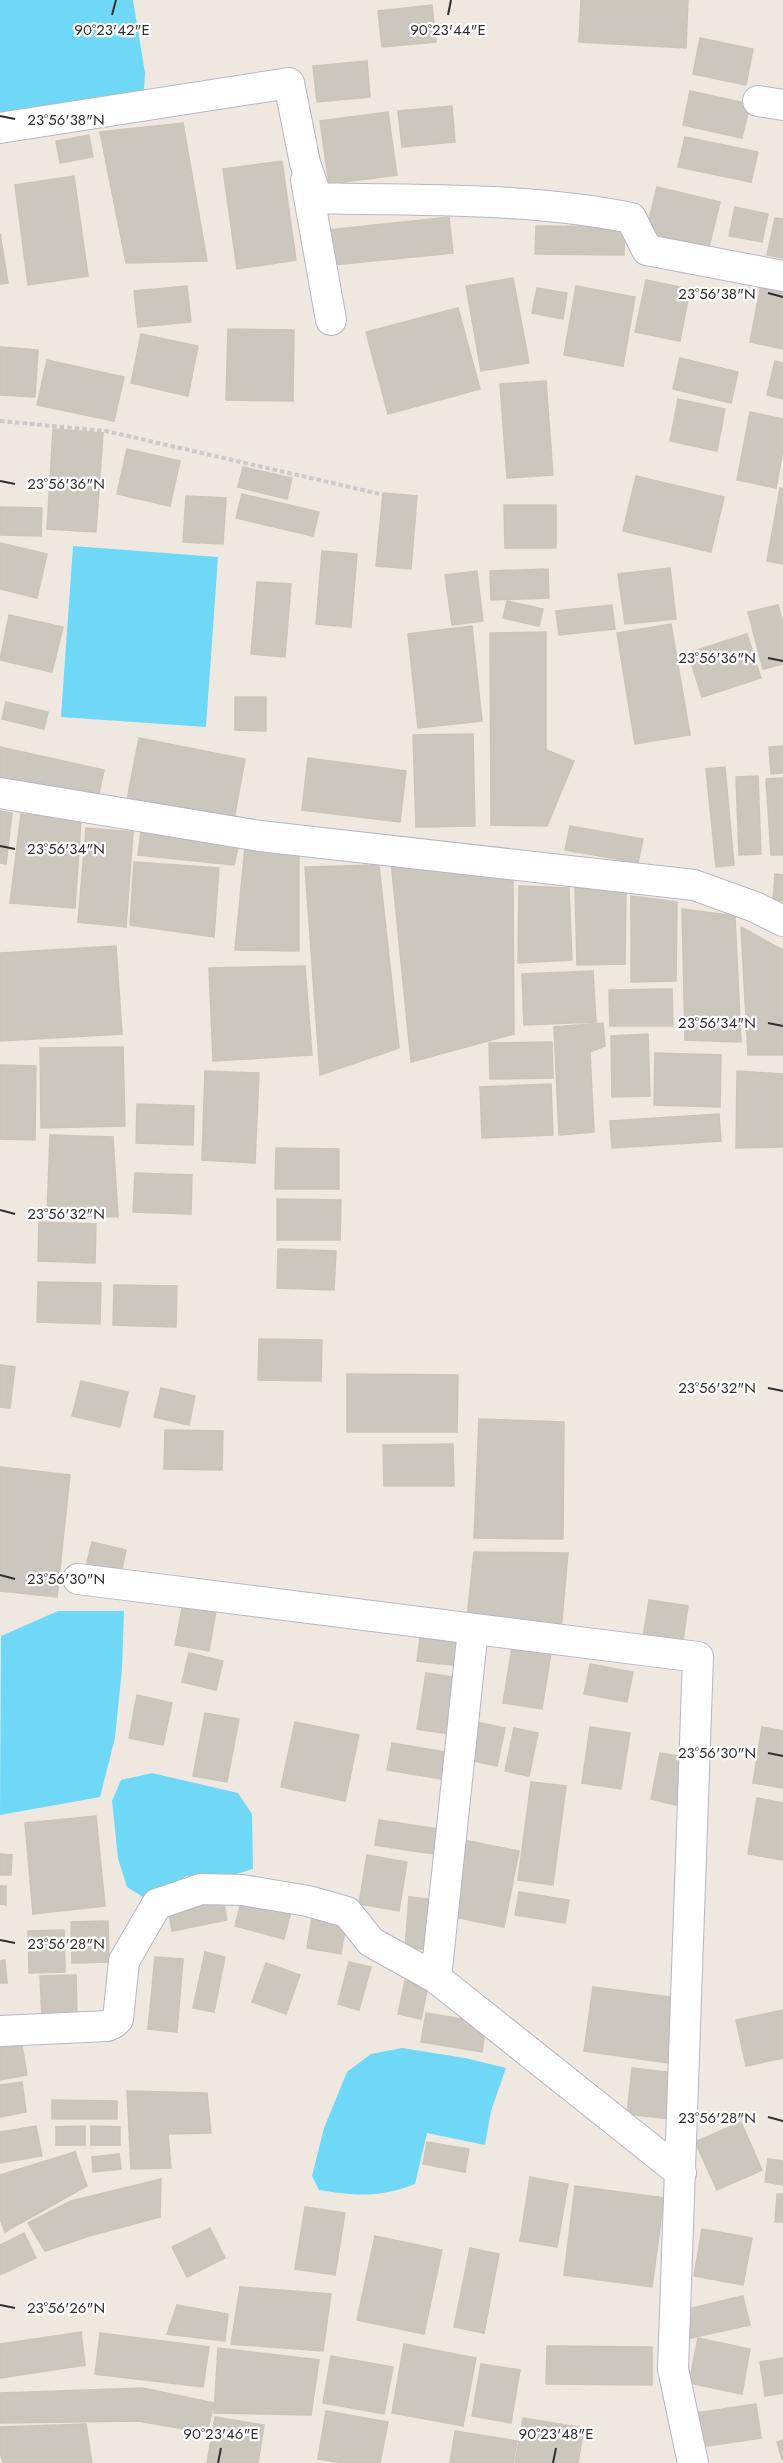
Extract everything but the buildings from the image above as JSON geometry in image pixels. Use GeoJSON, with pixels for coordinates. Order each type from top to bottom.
{"type":"FeatureCollection","features":[{"type":"Feature","properties":{"kind":"street"},"geometry":{"type":"LineString","coordinates":[[0,128],[289,83]]}},
{"type":"Feature","properties":{"kind":"street"},"geometry":{"type":"LineString","coordinates":[[289,83],[305,163],[317,198],[486,202],[599,211],[631,218],[646,250],[783,276]]}},
{"type":"Feature","properties":{"kind":"street"},"geometry":{"type":"LineString","coordinates":[[289,83],[331,320]]}},
{"type":"Feature","properties":{"kind":"street"},"geometry":{"type":"LineString","coordinates":[[0,793],[260,836],[694,885],[755,907],[783,921]]}},
{"type":"Feature","properties":{"kind":"street"},"geometry":{"type":"LineString","coordinates":[[78,1579],[698,1657],[673,2369],[693,2463]]}},
{"type":"Feature","properties":{"kind":"street"},"geometry":{"type":"LineString","coordinates":[[436,1978],[473,1629]]}},
{"type":"Feature","properties":{"kind":"street"},"geometry":{"type":"LineString","coordinates":[[0,2031],[114,2024],[118,2019],[123,1961],[157,1904],[201,1889],[242,1890],[308,1901],[347,1912],[371,1942],[436,1978],[681,2173]]}},
{"type":"Feature","properties":{"kind":"path"},"geometry":{"type":"LineString","coordinates":[[0,421],[106,431],[380,494]]}},
{"type":"Feature","properties":{"kind":"water"},"geometry":{"type":"Polygon","coordinates":[[[0,0],[133,0],[145,73],[144,92],[0,119],[0,0]]]}},
{"type":"Feature","properties":{"kind":"water"},"geometry":{"type":"Polygon","coordinates":[[[73,546],[218,557],[206,727],[61,717],[73,546]]]}},
{"type":"Feature","properties":{"kind":"water"},"geometry":{"type":"Polygon","coordinates":[[[58,1611],[124,1611],[122,1669],[115,1738],[100,1797],[0,1815],[1,1636],[58,1611]]]}},
{"type":"Feature","properties":{"kind":"water"},"geometry":{"type":"Polygon","coordinates":[[[152,1773],[238,1793],[252,1814],[253,1869],[233,1875],[186,1876],[151,1902],[127,1887],[118,1858],[112,1801],[121,1780],[152,1773]]]}},
{"type":"Feature","properties":{"kind":"water"},"geometry":{"type":"Polygon","coordinates":[[[402,2048],[465,2058],[506,2068],[491,2111],[485,2145],[427,2133],[415,2184],[378,2194],[345,2194],[319,2190],[312,2176],[324,2128],[347,2072],[371,2054],[402,2048]]]}}]}
